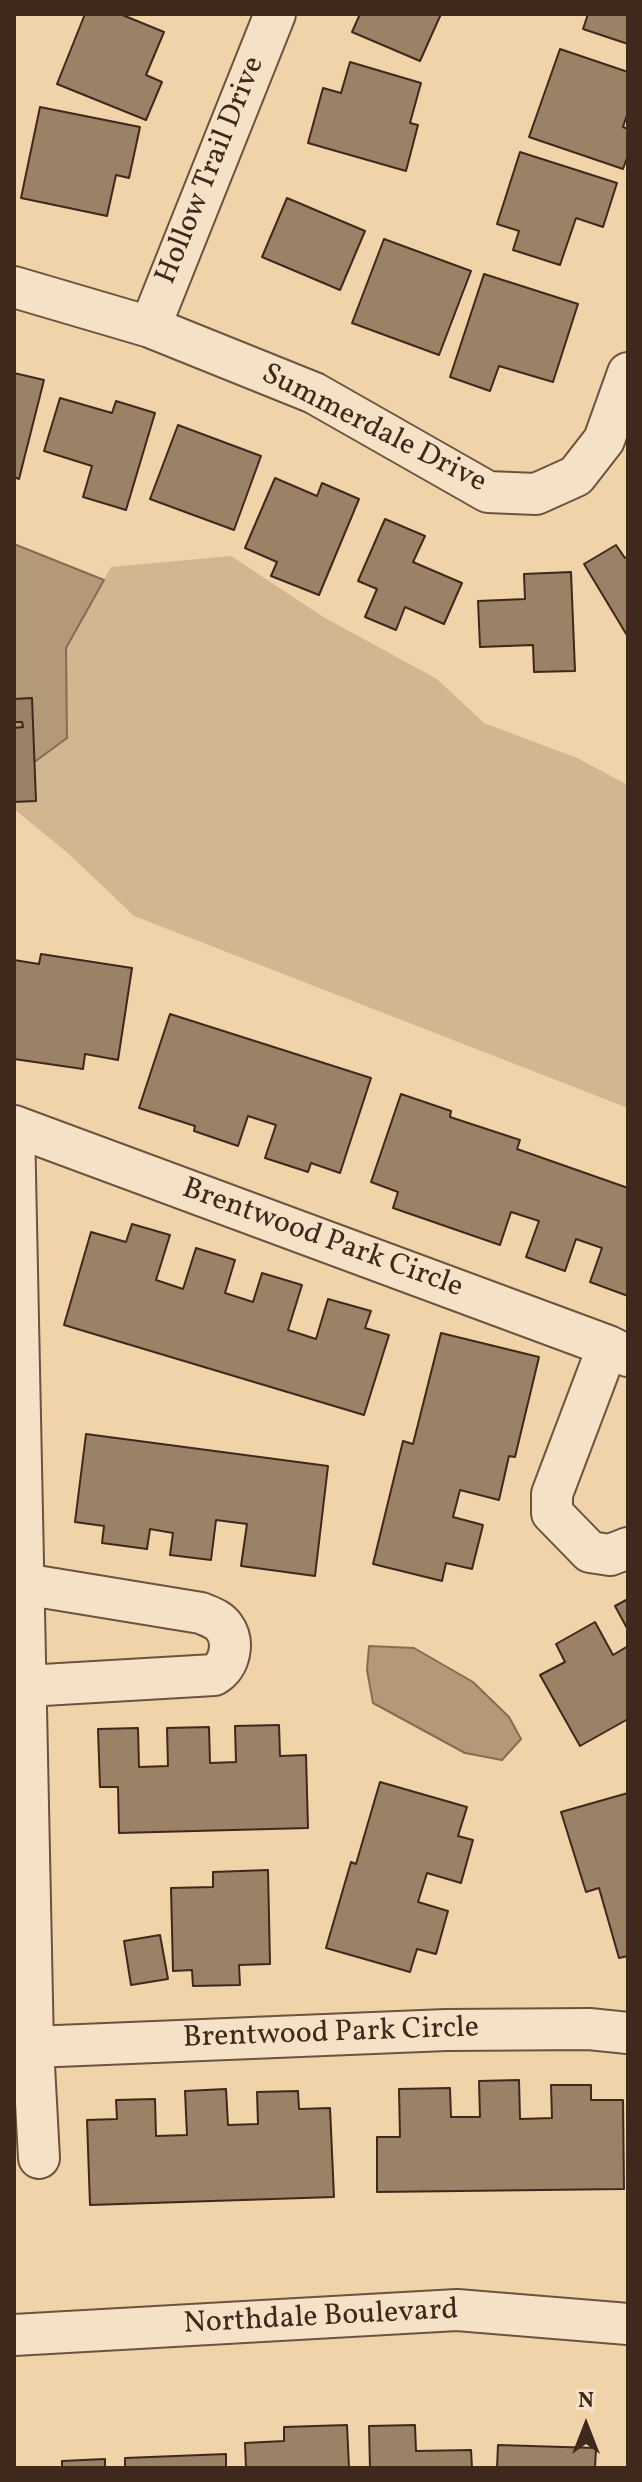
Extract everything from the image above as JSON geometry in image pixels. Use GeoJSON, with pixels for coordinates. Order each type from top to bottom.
{"type":"FeatureCollection","features":[{"type":"Feature","properties":{"kind":"street","name":"Hollow Trail Drive"},"geometry":{"type":"LineString","coordinates":[[150,327],[275,14]]}},
{"type":"Feature","properties":{"kind":"street","name":"Summerdale Drive"},"geometry":{"type":"LineString","coordinates":[[14,287],[150,327],[314,393],[488,492],[536,494],[576,476],[604,440],[628,373]]}},
{"type":"Feature","properties":{"kind":"street","name":"Brentwood Park Circle"},"geometry":{"type":"LineString","coordinates":[[39,2158],[33,2047],[14,1126],[618,1351]]}},
{"type":"Feature","properties":{"kind":"street"},"geometry":{"type":"LineString","coordinates":[[618,1351],[552,1494],[552,1513],[594,1554],[610,1555],[628,1548]]}},
{"type":"Feature","properties":{"kind":"street"},"geometry":{"type":"LineString","coordinates":[[24,1584],[201,1613],[216,1619],[227,1630],[230,1649],[226,1663],[214,1675],[26,1686]]}},
{"type":"Feature","properties":{"kind":"street","name":"Brentwood Park Circle"},"geometry":{"type":"LineString","coordinates":[[33,2047],[446,2030],[589,2029],[628,2033]]}},
{"type":"Feature","properties":{"kind":"street","name":"Northdale Boulevard"},"geometry":{"type":"LineString","coordinates":[[14,2335],[457,2310],[628,2324]]}},
{"type":"Feature","properties":{"kind":"shaded area"},"geometry":{"type":"Polygon","coordinates":[[[14,544],[104,580],[66,648],[67,738],[14,777],[14,544]]]}},
{"type":"Feature","properties":{"kind":"shaded area"},"geometry":{"type":"Polygon","coordinates":[[[231,556],[325,618],[437,679],[484,723],[577,758],[628,785],[628,1108],[134,916],[69,854],[14,809],[14,777],[67,738],[66,648],[111,567],[231,556]]]}},
{"type":"Feature","properties":{"kind":"shaded area"},"geometry":{"type":"Polygon","coordinates":[[[369,1646],[414,1648],[473,1682],[509,1717],[521,1739],[502,1760],[465,1753],[373,1703],[367,1670],[369,1646]]]}},
{"type":"Feature","properties":{"kind":"building"},"geometry":{"type":"Polygon","coordinates":[[[85,14],[120,14],[164,32],[146,75],[162,82],[146,120],[57,84],[85,14]]]}},
{"type":"Feature","properties":{"kind":"building"},"geometry":{"type":"Polygon","coordinates":[[[360,14],[441,14],[420,61],[352,32],[360,14]]]}},
{"type":"Feature","properties":{"kind":"building"},"geometry":{"type":"Polygon","coordinates":[[[588,14],[628,14],[628,44],[583,29],[588,14]]]}},
{"type":"Feature","properties":{"kind":"building"},"geometry":{"type":"Polygon","coordinates":[[[560,49],[628,72],[628,112],[623,127],[628,129],[628,155],[623,169],[529,137],[560,49]]]}},
{"type":"Feature","properties":{"kind":"building"},"geometry":{"type":"Polygon","coordinates":[[[350,62],[421,83],[410,123],[418,125],[406,171],[308,143],[323,88],[341,93],[350,62]]]}},
{"type":"Feature","properties":{"kind":"building"},"geometry":{"type":"Polygon","coordinates":[[[40,107],[140,127],[129,178],[116,175],[107,216],[21,198],[40,107]]]}},
{"type":"Feature","properties":{"kind":"building"},"geometry":{"type":"Polygon","coordinates":[[[520,152],[617,183],[603,227],[576,218],[560,265],[513,250],[519,231],[497,224],[520,152]]]}},
{"type":"Feature","properties":{"kind":"building"},"geometry":{"type":"Polygon","coordinates":[[[287,198],[365,231],[340,290],[262,257],[287,198]]]}},
{"type":"Feature","properties":{"kind":"building"},"geometry":{"type":"Polygon","coordinates":[[[384,239],[471,271],[439,355],[352,323],[384,239]]]}},
{"type":"Feature","properties":{"kind":"building"},"geometry":{"type":"Polygon","coordinates":[[[484,274],[578,304],[553,382],[499,366],[490,391],[450,377],[484,274]]]}},
{"type":"Feature","properties":{"kind":"building"},"geometry":{"type":"Polygon","coordinates":[[[14,373],[44,380],[19,479],[14,477],[14,373]]]}},
{"type":"Feature","properties":{"kind":"building"},"geometry":{"type":"Polygon","coordinates":[[[60,398],[112,413],[116,401],[155,413],[126,510],[83,497],[92,466],[44,451],[60,398]]]}},
{"type":"Feature","properties":{"kind":"building"},"geometry":{"type":"Polygon","coordinates":[[[178,425],[261,456],[234,530],[150,499],[178,425]]]}},
{"type":"Feature","properties":{"kind":"building"},"geometry":{"type":"Polygon","coordinates":[[[275,478],[317,496],[322,483],[359,499],[319,595],[271,576],[277,562],[245,548],[275,478]]]}},
{"type":"Feature","properties":{"kind":"building"},"geometry":{"type":"Polygon","coordinates":[[[385,519],[425,536],[413,562],[462,583],[444,624],[405,607],[396,630],[365,617],[377,589],[358,581],[385,519]]]}},
{"type":"Feature","properties":{"kind":"building"},"geometry":{"type":"Polygon","coordinates":[[[616,545],[625,558],[628,556],[628,637],[584,564],[616,545]]]}},
{"type":"Feature","properties":{"kind":"building"},"geometry":{"type":"Polygon","coordinates":[[[571,572],[575,671],[534,672],[533,645],[480,647],[478,601],[525,599],[524,574],[571,572]]]}},
{"type":"Feature","properties":{"kind":"building"},"geometry":{"type":"Polygon","coordinates":[[[32,698],[36,801],[14,802],[14,728],[23,727],[22,722],[14,722],[14,699],[32,698]]]}},
{"type":"Feature","properties":{"kind":"building"},"geometry":{"type":"Polygon","coordinates":[[[41,954],[132,968],[118,1060],[85,1054],[83,1069],[14,1059],[14,960],[39,964],[41,954]]]}},
{"type":"Feature","properties":{"kind":"building"},"geometry":{"type":"Polygon","coordinates":[[[170,1014],[371,1078],[340,1173],[311,1163],[308,1172],[265,1158],[276,1125],[248,1116],[238,1146],[194,1131],[195,1126],[139,1108],[170,1014]]]}},
{"type":"Feature","properties":{"kind":"building"},"geometry":{"type":"Polygon","coordinates":[[[401,1094],[451,1111],[450,1117],[520,1140],[517,1149],[628,1188],[628,1296],[590,1282],[602,1248],[576,1239],[565,1271],[526,1257],[539,1221],[511,1212],[500,1245],[393,1208],[398,1192],[371,1182],[401,1094]]]}},
{"type":"Feature","properties":{"kind":"building"},"geometry":{"type":"Polygon","coordinates":[[[132,1224],[170,1235],[156,1280],[183,1289],[196,1248],[235,1260],[225,1293],[253,1302],[262,1273],[302,1285],[288,1330],[316,1339],[328,1299],[371,1311],[365,1328],[389,1335],[364,1415],[64,1325],[91,1232],[126,1242],[132,1224]]]}},
{"type":"Feature","properties":{"kind":"building"},"geometry":{"type":"Polygon","coordinates":[[[441,1333],[539,1357],[515,1457],[509,1456],[499,1500],[460,1490],[453,1517],[483,1525],[472,1569],[446,1563],[442,1581],[373,1564],[403,1441],[413,1444],[441,1333]]]}},
{"type":"Feature","properties":{"kind":"building"},"geometry":{"type":"Polygon","coordinates":[[[86,1434],[328,1466],[315,1576],[241,1566],[247,1524],[216,1520],[211,1560],[170,1555],[173,1533],[150,1529],[147,1549],[102,1543],[104,1526],[75,1522],[86,1434]]]}},
{"type":"Feature","properties":{"kind":"building"},"geometry":{"type":"Polygon","coordinates":[[[628,1599],[628,1630],[615,1606],[628,1599]]]}},
{"type":"Feature","properties":{"kind":"building"},"geometry":{"type":"Polygon","coordinates":[[[595,1622],[613,1655],[628,1646],[628,1719],[580,1746],[540,1675],[565,1662],[556,1644],[595,1622]]]}},
{"type":"Feature","properties":{"kind":"building"},"geometry":{"type":"Polygon","coordinates":[[[279,1725],[280,1756],[306,1755],[308,1828],[119,1833],[118,1787],[100,1787],[98,1729],[138,1728],[139,1767],[168,1766],[167,1728],[209,1727],[210,1763],[236,1762],[235,1726],[279,1725]]]}},
{"type":"Feature","properties":{"kind":"building"},"geometry":{"type":"Polygon","coordinates":[[[380,1782],[467,1807],[458,1836],[473,1840],[461,1883],[427,1873],[418,1902],[448,1911],[436,1954],[417,1949],[410,1972],[326,1948],[351,1862],[356,1864],[380,1782]]]}},
{"type":"Feature","properties":{"kind":"building"},"geometry":{"type":"Polygon","coordinates":[[[628,1793],[628,1956],[619,1958],[599,1888],[586,1892],[561,1812],[628,1793]]]}},
{"type":"Feature","properties":{"kind":"building"},"geometry":{"type":"Polygon","coordinates":[[[268,1870],[270,1964],[239,1965],[240,1985],[193,1986],[192,1970],[173,1971],[171,1888],[213,1887],[213,1872],[268,1870]]]}},
{"type":"Feature","properties":{"kind":"building"},"geometry":{"type":"Polygon","coordinates":[[[160,1935],[168,1979],[131,1985],[124,1941],[160,1935]]]}},
{"type":"Feature","properties":{"kind":"building"},"geometry":{"type":"Polygon","coordinates":[[[519,2080],[520,2119],[552,2118],[551,2085],[591,2085],[591,2100],[623,2100],[624,2189],[377,2192],[377,2137],[400,2137],[399,2089],[450,2088],[451,2117],[480,2117],[479,2081],[519,2080]]]}},
{"type":"Feature","properties":{"kind":"building"},"geometry":{"type":"Polygon","coordinates":[[[226,2089],[228,2125],[258,2124],[257,2092],[298,2091],[299,2109],[330,2108],[334,2197],[90,2205],[87,2120],[117,2119],[116,2100],[155,2099],[156,2136],[187,2135],[185,2091],[226,2089]]]}},
{"type":"Feature","properties":{"kind":"building"},"geometry":{"type":"Polygon","coordinates":[[[347,2425],[349,2468],[246,2468],[245,2443],[284,2441],[284,2427],[347,2425]]]}},
{"type":"Feature","properties":{"kind":"building"},"geometry":{"type":"Polygon","coordinates":[[[415,2425],[416,2451],[471,2450],[472,2468],[370,2468],[369,2426],[415,2425]]]}},
{"type":"Feature","properties":{"kind":"building"},"geometry":{"type":"Polygon","coordinates":[[[498,2445],[596,2448],[595,2468],[497,2468],[498,2445]]]}},
{"type":"Feature","properties":{"kind":"building"},"geometry":{"type":"Polygon","coordinates":[[[226,2454],[226,2468],[125,2468],[125,2458],[226,2454]]]}},
{"type":"Feature","properties":{"kind":"building"},"geometry":{"type":"Polygon","coordinates":[[[105,2459],[105,2468],[62,2468],[62,2461],[105,2459]]]}}]}
